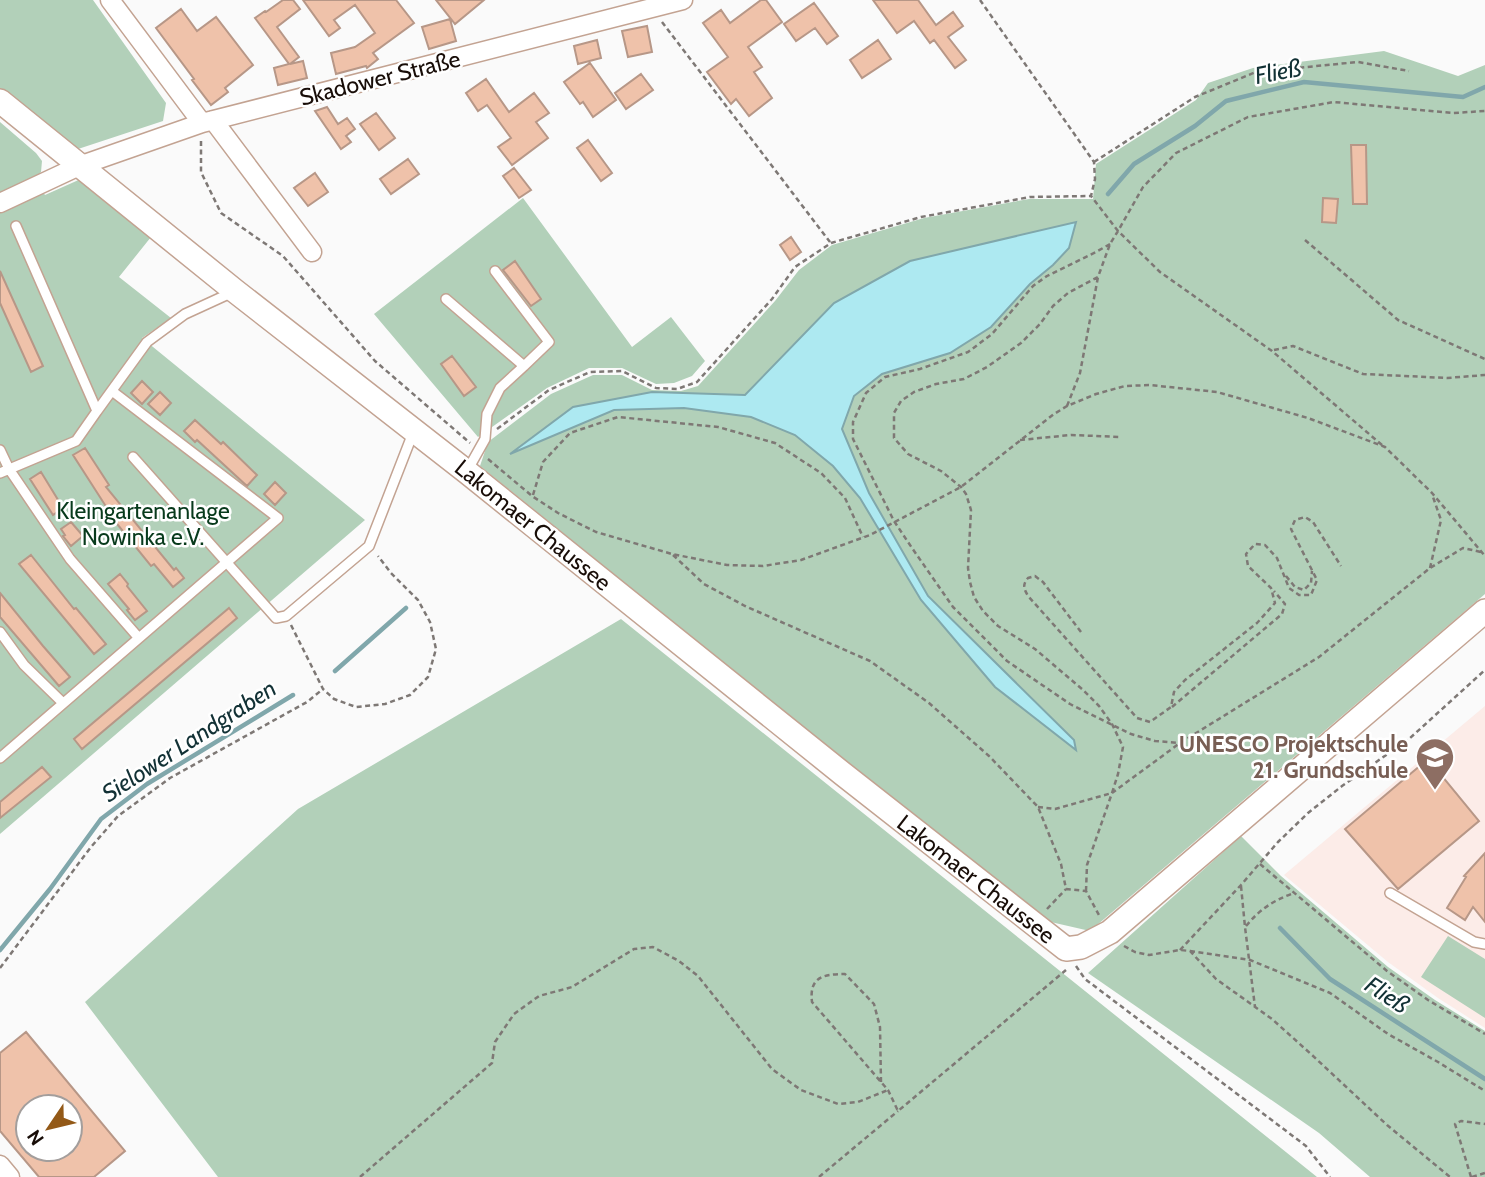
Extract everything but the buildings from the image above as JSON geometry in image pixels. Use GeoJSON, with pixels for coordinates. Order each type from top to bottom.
{"type":"FeatureCollection","features":[{"type":"Feature","properties":{"kind":"street"},"geometry":{"type":"LineString","coordinates":[[110,0],[312,252]]}},
{"type":"Feature","properties":{"kind":"street","name":"Skadower Straße"},"geometry":{"type":"LineString","coordinates":[[0,203],[79,166],[208,122],[683,0]]}},
{"type":"Feature","properties":{"kind":"street","name":"Lakomaer Chaussee"},"geometry":{"type":"LineString","coordinates":[[0,101],[832,766],[1066,949],[1094,942],[1110,932]]}},
{"type":"Feature","properties":{"kind":"street"},"geometry":{"type":"LineString","coordinates":[[1110,932],[1485,611]]}},
{"type":"Feature","properties":{"kind":"street"},"geometry":{"type":"LineString","coordinates":[[0,1165],[10,1177]]}},
{"type":"Feature","properties":{"kind":"lane"},"geometry":{"type":"LineString","coordinates":[[16,226],[97,411]]}},
{"type":"Feature","properties":{"kind":"lane"},"geometry":{"type":"LineString","coordinates":[[467,472],[485,439],[487,414],[500,388],[550,342],[495,271]]}},
{"type":"Feature","properties":{"kind":"lane"},"geometry":{"type":"LineString","coordinates":[[5,471],[76,441],[147,342],[185,314],[235,291]]}},
{"type":"Feature","properties":{"kind":"lane"},"geometry":{"type":"LineString","coordinates":[[446,299],[524,366]]}},
{"type":"Feature","properties":{"kind":"lane"},"geometry":{"type":"LineString","coordinates":[[0,758],[278,518],[111,391]]}},
{"type":"Feature","properties":{"kind":"lane"},"geometry":{"type":"LineString","coordinates":[[132,457],[276,618],[286,616],[369,545],[414,431]]}},
{"type":"Feature","properties":{"kind":"lane"},"geometry":{"type":"LineString","coordinates":[[0,450],[5,471],[70,559],[138,637]]}},
{"type":"Feature","properties":{"kind":"lane"},"geometry":{"type":"LineString","coordinates":[[0,632],[24,665],[63,703]]}},
{"type":"Feature","properties":{"kind":"lane"},"geometry":{"type":"LineString","coordinates":[[1390,893],[1474,942],[1485,944]]}},
{"type":"Feature","properties":{"kind":"path"},"geometry":{"type":"LineString","coordinates":[[980,0],[1094,162],[1095,179],[1091,196]]}},
{"type":"Feature","properties":{"kind":"path"},"geometry":{"type":"LineString","coordinates":[[651,8],[831,243]]}},
{"type":"Feature","properties":{"kind":"path"},"geometry":{"type":"LineString","coordinates":[[1094,162],[1195,97],[1256,72],[1358,62],[1409,71]]}},
{"type":"Feature","properties":{"kind":"path"},"geometry":{"type":"LineString","coordinates":[[1067,407],[1080,373],[1098,276],[1110,244],[1143,187],[1176,153],[1248,117],[1334,102],[1453,113],[1485,111]]}},
{"type":"Feature","properties":{"kind":"path"},"geometry":{"type":"LineString","coordinates":[[208,122],[201,172],[221,213],[283,256],[375,360],[479,451],[558,513],[596,532],[672,554],[727,565],[763,566],[801,560],[870,535],[961,487],[1054,414],[1096,394],[1125,386],[1217,392],[1308,418],[1385,447]]}},
{"type":"Feature","properties":{"kind":"path"},"geometry":{"type":"LineString","coordinates":[[485,439],[549,390],[590,372],[622,371],[656,388],[677,389],[697,382],[772,299],[795,267],[831,243],[921,217],[1030,197],[1091,196]]}},
{"type":"Feature","properties":{"kind":"path"},"geometry":{"type":"LineString","coordinates":[[1091,196],[1118,231],[1160,272],[1272,351],[1385,447],[1432,493],[1485,556]]}},
{"type":"Feature","properties":{"kind":"path"},"geometry":{"type":"LineString","coordinates":[[1305,240],[1398,320],[1485,359]]}},
{"type":"Feature","properties":{"kind":"path"},"geometry":{"type":"LineString","coordinates":[[1110,244],[1033,286],[992,334],[968,352],[919,369],[885,377],[866,393],[853,422],[853,439],[894,521],[953,607],[1007,661],[1070,704],[1131,734],[1155,741],[1180,743]]}},
{"type":"Feature","properties":{"kind":"path"},"geometry":{"type":"LineString","coordinates":[[1098,276],[1068,293],[1021,343],[987,367],[964,379],[936,384],[914,392],[901,401],[894,413],[894,438],[908,454],[941,471],[967,494],[971,510],[968,568],[974,597],[998,626],[1035,649],[1099,706],[1112,724],[1123,747],[1118,774],[1087,865],[1086,891],[1097,913],[1121,945],[1149,955],[1180,950],[1250,960],[1330,993],[1388,1034],[1485,1091]]}},
{"type":"Feature","properties":{"kind":"path"},"geometry":{"type":"LineString","coordinates":[[1272,351],[1293,346],[1363,374],[1447,378],[1485,375]]}},
{"type":"Feature","properties":{"kind":"path"},"geometry":{"type":"LineString","coordinates":[[533,496],[543,462],[570,433],[618,417],[718,427],[775,443],[821,473],[845,498],[863,537]]}},
{"type":"Feature","properties":{"kind":"path"},"geometry":{"type":"LineString","coordinates":[[1020,440],[1071,435],[1121,438]]}},
{"type":"Feature","properties":{"kind":"path"},"geometry":{"type":"LineString","coordinates":[[1430,568],[1441,520],[1432,493]]}},
{"type":"Feature","properties":{"kind":"path"},"geometry":{"type":"LineString","coordinates":[[1081,632],[1042,582],[1035,576],[1024,582],[1028,596],[1137,718],[1150,722],[1282,614],[1285,604],[1248,565],[1246,554],[1255,544],[1265,545],[1277,558],[1289,588],[1298,595],[1311,595],[1317,580],[1291,529],[1295,520],[1305,517],[1314,522],[1342,566]]}},
{"type":"Feature","properties":{"kind":"path"},"geometry":{"type":"LineString","coordinates":[[286,616],[323,689],[334,699],[356,707],[385,704],[410,695],[428,677],[436,649],[430,622],[418,600],[391,573],[369,545]]}},
{"type":"Feature","properties":{"kind":"path"},"geometry":{"type":"LineString","coordinates":[[1038,807],[1055,809],[1112,793],[1180,743],[1319,657],[1430,568],[1463,548],[1481,552]]}},
{"type":"Feature","properties":{"kind":"path"},"geometry":{"type":"LineString","coordinates":[[672,554],[704,584],[745,606],[870,661],[929,703],[989,755],[1038,807],[1061,864],[1066,888]]}},
{"type":"Feature","properties":{"kind":"path"},"geometry":{"type":"LineString","coordinates":[[1284,574],[1295,587],[1304,590],[1311,583],[1312,571]]}},
{"type":"Feature","properties":{"kind":"path"},"geometry":{"type":"LineString","coordinates":[[1171,707],[1174,692],[1185,680],[1267,613],[1275,603],[1271,588]]}},
{"type":"Feature","properties":{"kind":"path"},"geometry":{"type":"LineString","coordinates":[[1180,950],[1278,842],[1308,813],[1409,739],[1485,670]]}},
{"type":"Feature","properties":{"kind":"path"},"geometry":{"type":"LineString","coordinates":[[0,968],[90,847],[118,816],[170,778],[306,702],[323,689]]}},
{"type":"Feature","properties":{"kind":"path"},"geometry":{"type":"LineString","coordinates":[[1260,864],[1387,971],[1428,1000],[1485,1034]]}},
{"type":"Feature","properties":{"kind":"path"},"geometry":{"type":"LineString","coordinates":[[1241,885],[1255,1007]]}},
{"type":"Feature","properties":{"kind":"path"},"geometry":{"type":"LineString","coordinates":[[1033,923],[1066,888]]}},
{"type":"Feature","properties":{"kind":"path"},"geometry":{"type":"LineString","coordinates":[[1066,888],[1086,891]]}},
{"type":"Feature","properties":{"kind":"path"},"geometry":{"type":"LineString","coordinates":[[1245,927],[1266,906],[1294,893]]}},
{"type":"Feature","properties":{"kind":"path"},"geometry":{"type":"LineString","coordinates":[[360,1177],[492,1063],[495,1041],[514,1014],[539,996],[572,987],[634,948],[653,947],[679,961],[698,976],[772,1069],[801,1090],[838,1104],[858,1102],[888,1090]]}},
{"type":"Feature","properties":{"kind":"path"},"geometry":{"type":"LineString","coordinates":[[1190,951],[1216,979],[1272,1019],[1387,1125],[1450,1177]]}},
{"type":"Feature","properties":{"kind":"path"},"geometry":{"type":"LineString","coordinates":[[819,1177],[1074,963],[1085,979],[1306,1146],[1330,1177]]}},
{"type":"Feature","properties":{"kind":"path"},"geometry":{"type":"LineString","coordinates":[[881,1082],[880,1027],[874,1004],[845,974],[824,975],[815,981],[811,992],[812,1002],[881,1082],[888,1090],[898,1111]]}},
{"type":"Feature","properties":{"kind":"path"},"geometry":{"type":"LineString","coordinates":[[1485,1124],[1461,1121],[1455,1124],[1471,1177],[1485,1173]]}},
{"type":"Feature","properties":{"kind":"shaded area","name":"UNESCO Projektschule 21. Grundschule"},"geometry":{"type":"Polygon","coordinates":[[[1485,706],[1485,1028],[1388,962],[1284,875],[1485,706]]]}},
{"type":"Feature","properties":{"kind":"green space"},"geometry":{"type":"Polygon","coordinates":[[[0,0],[93,0],[166,103],[163,121],[72,151],[0,92],[0,0]]]}},
{"type":"Feature","properties":{"kind":"green space"},"geometry":{"type":"Polygon","coordinates":[[[1384,51],[1458,76],[1485,65],[1485,594],[1090,931],[1042,920],[480,466],[488,442],[551,394],[593,375],[622,375],[652,390],[681,391],[698,386],[775,301],[799,270],[832,245],[924,218],[1029,199],[1093,199],[1096,164],[1196,100],[1208,83],[1253,68],[1384,51]]]}},
{"type":"Feature","properties":{"kind":"green space","name":"Kleingartenanlage Nowinka e.V."},"geometry":{"type":"Polygon","coordinates":[[[0,122],[42,161],[41,172],[34,179],[45,195],[83,178],[151,237],[119,277],[171,318],[142,338],[365,520],[0,834],[0,122]]]}},
{"type":"Feature","properties":{"kind":"green space"},"geometry":{"type":"Polygon","coordinates":[[[523,198],[632,347],[671,317],[705,361],[692,376],[674,383],[656,384],[622,368],[589,368],[547,388],[478,437],[374,314],[523,198]]]}},
{"type":"Feature","properties":{"kind":"green space"},"geometry":{"type":"Polygon","coordinates":[[[621,619],[1317,1177],[218,1177],[85,1002],[298,809],[621,619]]]}},
{"type":"Feature","properties":{"kind":"green space"},"geometry":{"type":"Polygon","coordinates":[[[1241,836],[1281,876],[1388,967],[1485,1031],[1485,1177],[1370,1177],[1319,1133],[1088,973],[1241,836]]]}},
{"type":"Feature","properties":{"kind":"green space"},"geometry":{"type":"Polygon","coordinates":[[[1448,936],[1485,959],[1485,1018],[1421,977],[1448,936]]]}},
{"type":"Feature","properties":{"kind":"water"},"geometry":{"type":"Polygon","coordinates":[[[1076,222],[1069,248],[1030,284],[991,327],[950,353],[882,374],[854,396],[842,429],[869,493],[928,596],[1074,740],[1076,750],[995,687],[921,600],[860,498],[833,466],[795,435],[751,417],[684,408],[614,410],[510,454],[573,407],[652,392],[745,395],[834,303],[910,261],[1076,222]]]}},
{"type":"Feature","properties":{"kind":"waterway","name":"Fließ"},"geometry":{"type":"LineString","coordinates":[[1108,194],[1134,164],[1195,126],[1226,101],[1304,82],[1463,97],[1485,87]]}},
{"type":"Feature","properties":{"kind":"waterway"},"geometry":{"type":"LineString","coordinates":[[335,671],[406,608]]}},
{"type":"Feature","properties":{"kind":"waterway","name":"Sielower Landgraben"},"geometry":{"type":"LineString","coordinates":[[0,950],[50,889],[101,819],[147,784],[293,695]]}},
{"type":"Feature","properties":{"kind":"waterway","name":"Fließ"},"geometry":{"type":"LineString","coordinates":[[1280,928],[1330,979],[1485,1079]]}},
{"type":"Feature","properties":{"kind":"place","name":"UNESCO Projektschule 21. Grundschule"},"geometry":{"type":"Point","coordinates":[1435,791]}}]}
